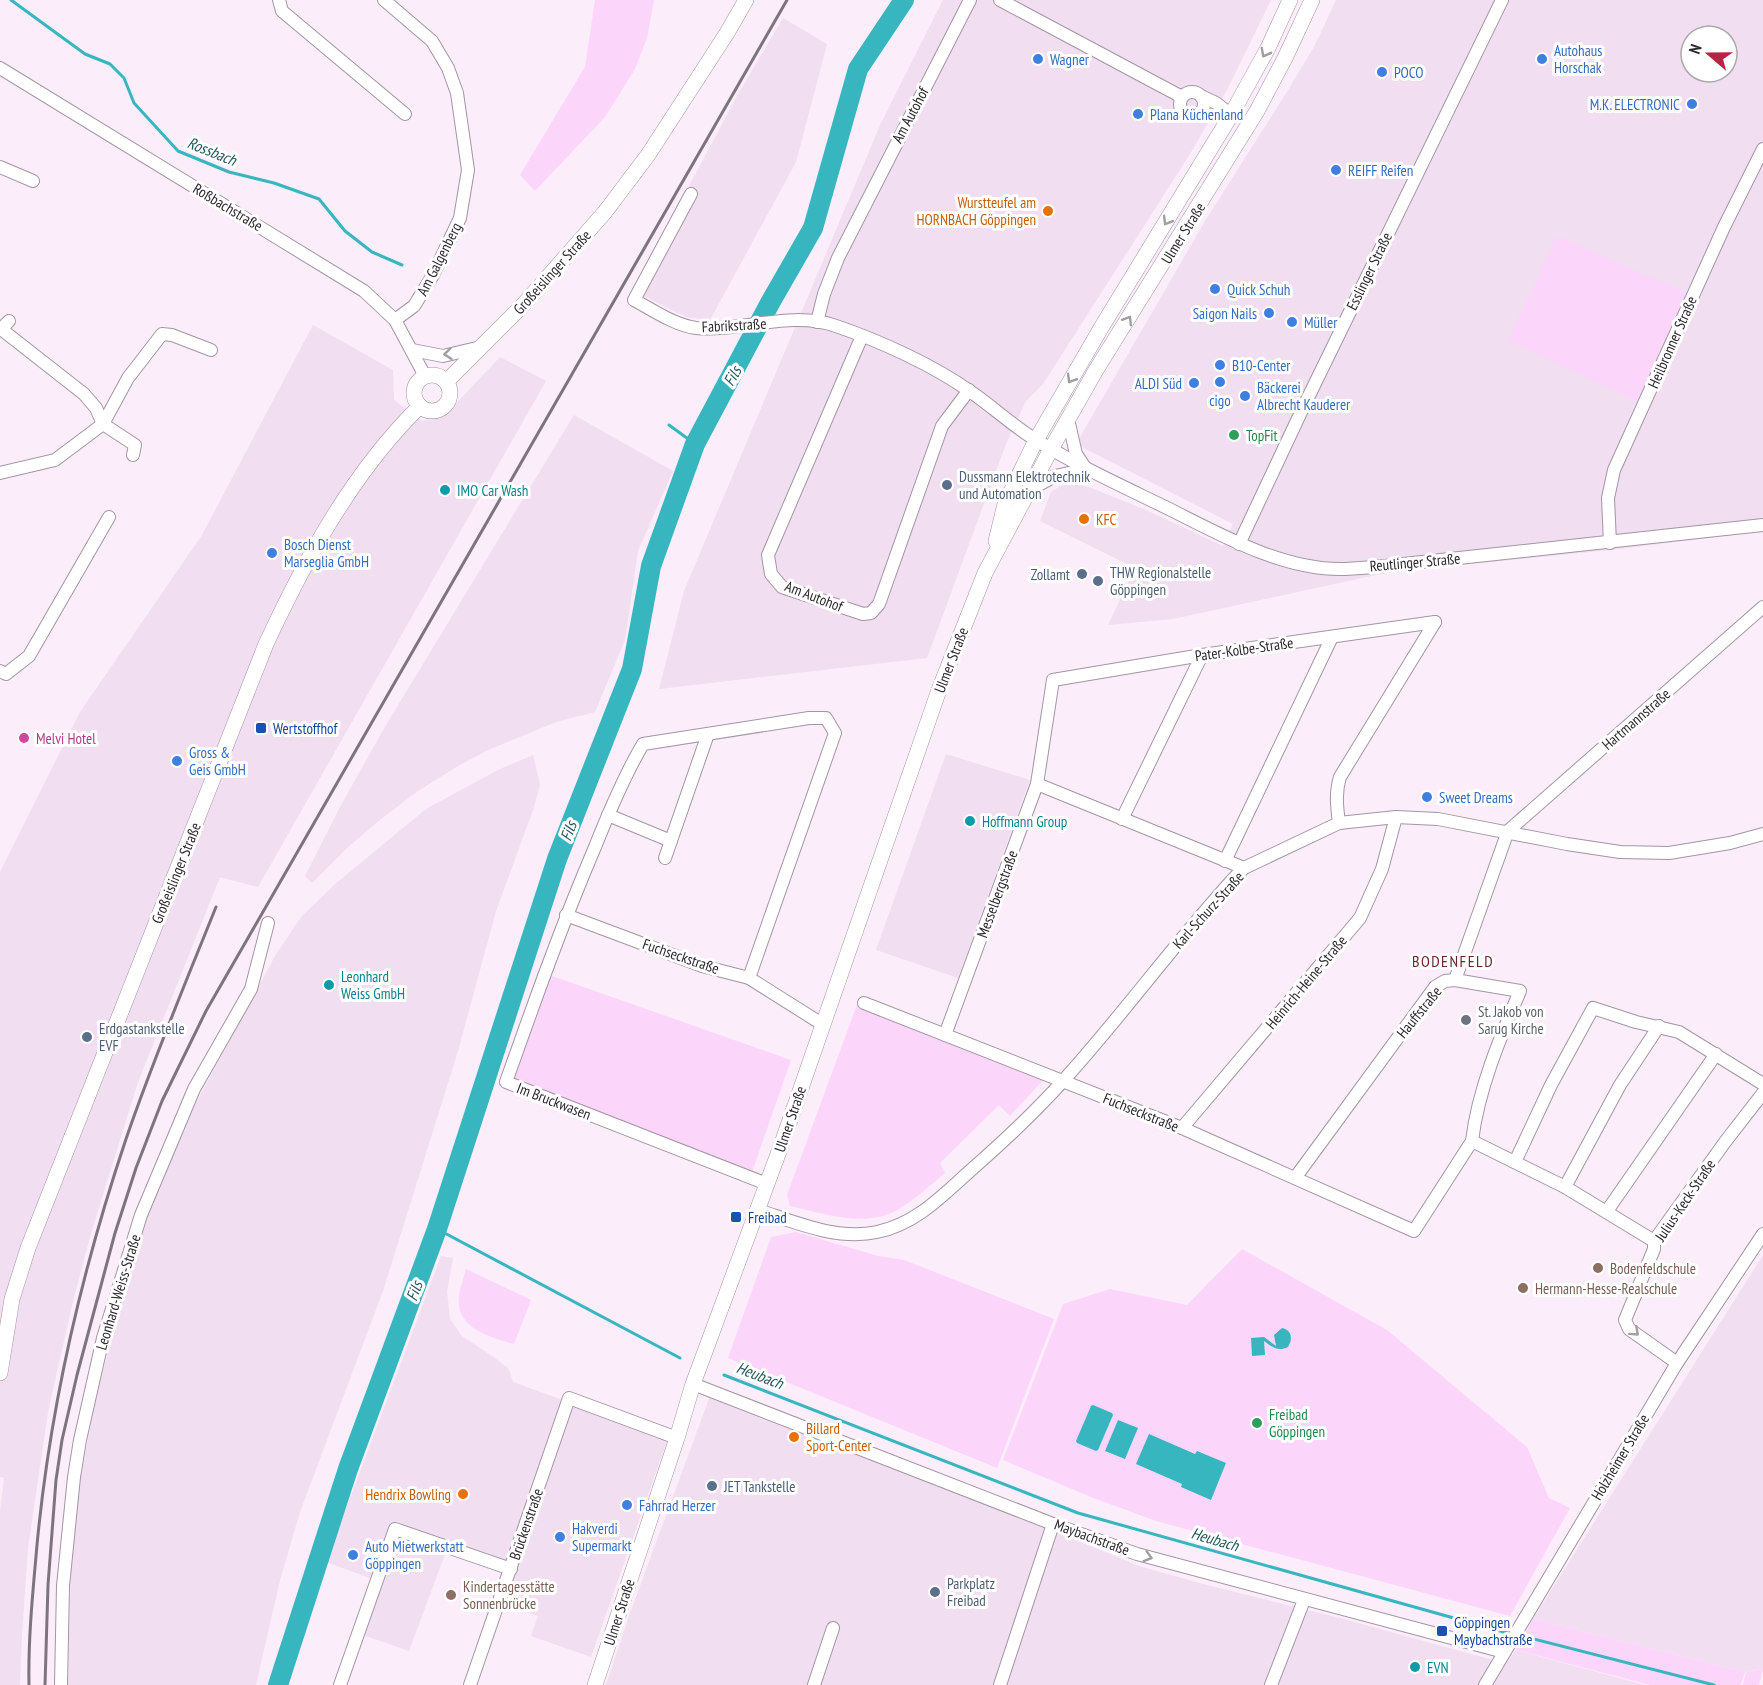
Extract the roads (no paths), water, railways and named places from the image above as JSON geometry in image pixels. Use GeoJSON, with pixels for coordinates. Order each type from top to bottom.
{"type":"FeatureCollection","features":[{"type":"Feature","properties":{"kind":"main road","name":"Großeislinger Straße"},"geometry":{"type":"LineString","coordinates":[[446,382],[524,304],[605,212],[648,155],[746,0]]}},
{"type":"Feature","properties":{"kind":"main road","name":"Ulmer Straße"},"geometry":{"type":"LineString","coordinates":[[993,556],[1005,504],[1036,440],[1101,328],[1231,115],[1268,48],[1290,0]]}},
{"type":"Feature","properties":{"kind":"main road","name":"Ulmer Straße"},"geometry":{"type":"LineString","coordinates":[[595,1685],[693,1384],[758,1210],[939,690],[993,556],[1096,370],[1257,111],[1286,58],[1312,0]]}},
{"type":"Feature","properties":{"kind":"main road"},"geometry":{"type":"LineString","coordinates":[[436,375],[446,382],[450,392],[446,403],[437,410],[420,406],[414,390],[420,380],[425,376],[436,375]]}},
{"type":"Feature","properties":{"kind":"main road","name":"Großeislinger Straße"},"geometry":{"type":"LineString","coordinates":[[0,1373],[12,1299],[28,1248],[266,644],[307,563],[342,501],[374,457],[420,406]]}},
{"type":"Feature","properties":{"kind":"street"},"geometry":{"type":"LineString","coordinates":[[279,0],[282,11],[405,114]]}},
{"type":"Feature","properties":{"kind":"street","name":"Am Galgenberg"},"geometry":{"type":"LineString","coordinates":[[384,0],[432,41],[448,68],[457,93],[468,170],[460,218],[433,275],[414,306],[395,320]]}},
{"type":"Feature","properties":{"kind":"street","name":"Am Autohof"},"geometry":{"type":"LineString","coordinates":[[817,322],[824,294],[838,258],[970,0]]}},
{"type":"Feature","properties":{"kind":"street"},"geometry":{"type":"LineString","coordinates":[[1000,0],[1182,97]]}},
{"type":"Feature","properties":{"kind":"street","name":"Esslinger Straße"},"geometry":{"type":"LineString","coordinates":[[1239,544],[1502,0]]}},
{"type":"Feature","properties":{"kind":"street","name":"Roßbachstraße"},"geometry":{"type":"LineString","coordinates":[[0,68],[364,291],[395,320],[425,376]]}},
{"type":"Feature","properties":{"kind":"street"},"geometry":{"type":"LineString","coordinates":[[1182,97],[1191,92],[1216,103],[1231,115]]}},
{"type":"Feature","properties":{"kind":"street"},"geometry":{"type":"LineString","coordinates":[[1182,97],[1180,108],[1184,113],[1193,116],[1202,110],[1204,105],[1201,96]]}},
{"type":"Feature","properties":{"kind":"street","name":"Heilbronner Straße"},"geometry":{"type":"LineString","coordinates":[[1610,543],[1608,498],[1614,470],[1723,230],[1763,149]]}},
{"type":"Feature","properties":{"kind":"street"},"geometry":{"type":"LineString","coordinates":[[0,167],[33,181]]}},
{"type":"Feature","properties":{"kind":"street","name":"Fabrikstraße"},"geometry":{"type":"LineString","coordinates":[[690,194],[634,300],[680,324],[696,328],[790,321],[817,322]]}},
{"type":"Feature","properties":{"kind":"street"},"geometry":{"type":"LineString","coordinates":[[9,321],[1,329],[84,394],[96,408],[103,424],[135,445],[133,455]]}},
{"type":"Feature","properties":{"kind":"street"},"geometry":{"type":"LineString","coordinates":[[817,322],[862,336],[914,359],[969,390],[1051,449]]}},
{"type":"Feature","properties":{"kind":"street"},"geometry":{"type":"LineString","coordinates":[[0,473],[55,459],[103,424],[128,378],[162,334],[172,335],[212,350]]}},
{"type":"Feature","properties":{"kind":"street","name":"Am Autohof"},"geometry":{"type":"LineString","coordinates":[[862,336],[768,555],[771,574],[782,587],[863,614],[871,614],[879,604],[942,426],[969,390]]}},
{"type":"Feature","properties":{"kind":"street"},"geometry":{"type":"LineString","coordinates":[[412,350],[443,356],[484,346]]}},
{"type":"Feature","properties":{"kind":"street"},"geometry":{"type":"LineString","coordinates":[[1031,489],[1055,476],[1087,469],[1076,454],[1068,419]]}},
{"type":"Feature","properties":{"kind":"street","name":"Reutlinger Straße"},"geometry":{"type":"LineString","coordinates":[[1051,449],[1239,544],[1295,562],[1338,569],[1610,543],[1763,525]]}},
{"type":"Feature","properties":{"kind":"street"},"geometry":{"type":"LineString","coordinates":[[0,671],[6,674],[29,656],[109,518]]}},
{"type":"Feature","properties":{"kind":"street","name":"Hartmannstraße"},"geometry":{"type":"LineString","coordinates":[[1508,831],[1763,607]]}},
{"type":"Feature","properties":{"kind":"street","name":"Pater-Kolbe-Straße"},"geometry":{"type":"LineString","coordinates":[[1053,680],[1202,655],[1436,622],[1340,777],[1337,787],[1339,823]]}},
{"type":"Feature","properties":{"kind":"street"},"geometry":{"type":"LineString","coordinates":[[1225,861],[1332,637]]}},
{"type":"Feature","properties":{"kind":"street"},"geometry":{"type":"LineString","coordinates":[[1122,819],[1202,655]]}},
{"type":"Feature","properties":{"kind":"street","name":"Messelbergstraße"},"geometry":{"type":"LineString","coordinates":[[945,1035],[1037,784],[1053,680]]}},
{"type":"Feature","properties":{"kind":"street","name":"Im Bruckwasen"},"geometry":{"type":"LineString","coordinates":[[749,978],[835,733],[826,718],[809,718],[655,740],[643,744],[608,815],[566,915],[506,1082],[767,1184]]}},
{"type":"Feature","properties":{"kind":"street"},"geometry":{"type":"LineString","coordinates":[[665,858],[708,734]]}},
{"type":"Feature","properties":{"kind":"street"},"geometry":{"type":"LineString","coordinates":[[1037,784],[1245,868]]}},
{"type":"Feature","properties":{"kind":"street"},"geometry":{"type":"LineString","coordinates":[[608,815],[671,841]]}},
{"type":"Feature","properties":{"kind":"street","name":"Karl-Schurz-Straße"},"geometry":{"type":"LineString","coordinates":[[758,1210],[827,1231],[856,1235],[877,1232],[906,1223],[938,1200],[1021,1125],[1063,1081],[1165,957],[1245,868],[1339,823],[1396,817],[1438,819],[1602,850],[1668,853],[1730,843],[1763,834]]}},
{"type":"Feature","properties":{"kind":"street","name":"Heinrich-Heine-Straße"},"geometry":{"type":"LineString","coordinates":[[1182,1128],[1360,918],[1382,869],[1396,817]]}},
{"type":"Feature","properties":{"kind":"street","name":"Hauffstraße"},"geometry":{"type":"LineString","coordinates":[[1295,1178],[1435,987],[1445,981],[1455,980],[1508,831]]}},
{"type":"Feature","properties":{"kind":"street","name":"Fuchseckstraße"},"geometry":{"type":"LineString","coordinates":[[566,915],[702,966],[749,978],[822,1024]]}},
{"type":"Feature","properties":{"kind":"street","name":"Leonhard-Weiss-Straße"},"geometry":{"type":"LineString","coordinates":[[61,1685],[63,1586],[74,1477],[103,1338],[141,1215],[194,1089],[251,989],[268,923]]}},
{"type":"Feature","properties":{"kind":"street"},"geometry":{"type":"LineString","coordinates":[[1455,980],[1520,991],[1489,1072],[1472,1142],[1564,1187],[1608,1211],[1654,1241]]}},
{"type":"Feature","properties":{"kind":"street","name":"Fuchseckstraße"},"geometry":{"type":"LineString","coordinates":[[864,1003],[1182,1128],[1414,1231],[1472,1142]]}},
{"type":"Feature","properties":{"kind":"street"},"geometry":{"type":"LineString","coordinates":[[1515,1162],[1551,1085],[1593,1008],[1636,1022],[1680,1032],[1763,1084]]}},
{"type":"Feature","properties":{"kind":"street"},"geometry":{"type":"LineString","coordinates":[[1564,1187],[1620,1085],[1659,1026]]}},
{"type":"Feature","properties":{"kind":"street"},"geometry":{"type":"LineString","coordinates":[[1608,1211],[1716,1054]]}},
{"type":"Feature","properties":{"kind":"street","name":"Julius-Keck-Straße"},"geometry":{"type":"LineString","coordinates":[[1677,1363],[1629,1329],[1625,1320],[1654,1249],[1654,1241],[1763,1093]]}},
{"type":"Feature","properties":{"kind":"street","name":"Holzheimer Straße"},"geometry":{"type":"LineString","coordinates":[[1485,1685],[1677,1363],[1763,1234]]}},
{"type":"Feature","properties":{"kind":"street","name":"Maybachstraße"},"geometry":{"type":"LineString","coordinates":[[693,1384],[1053,1524],[1137,1554],[1304,1600],[1506,1649]]}},
{"type":"Feature","properties":{"kind":"street","name":"Brückenstraße"},"geometry":{"type":"LineString","coordinates":[[470,1685],[569,1398],[677,1438]]}},
{"type":"Feature","properties":{"kind":"street"},"geometry":{"type":"LineString","coordinates":[[1000,1685],[1053,1524]]}},
{"type":"Feature","properties":{"kind":"street"},"geometry":{"type":"LineString","coordinates":[[340,1685],[395,1529],[510,1569]]}},
{"type":"Feature","properties":{"kind":"street"},"geometry":{"type":"LineString","coordinates":[[1271,1685],[1304,1600]]}},
{"type":"Feature","properties":{"kind":"street"},"geometry":{"type":"LineString","coordinates":[[814,1685],[833,1628]]}},
{"type":"Feature","properties":{"kind":"water"},"geometry":{"type":"Polygon","coordinates":[[[1282,1328],[1291,1335],[1288,1347],[1278,1349],[1264,1341],[1265,1355],[1252,1356],[1251,1338],[1264,1337],[1276,1346],[1274,1335],[1282,1328]]]}},
{"type":"Feature","properties":{"kind":"water"},"geometry":{"type":"Polygon","coordinates":[[[1093,1405],[1113,1415],[1096,1451],[1076,1441],[1093,1405]]]}},
{"type":"Feature","properties":{"kind":"water"},"geometry":{"type":"Polygon","coordinates":[[[1118,1420],[1138,1428],[1125,1459],[1105,1451],[1118,1420]]]}},
{"type":"Feature","properties":{"kind":"water"},"geometry":{"type":"Polygon","coordinates":[[[1149,1434],[1195,1454],[1197,1451],[1226,1463],[1211,1500],[1181,1487],[1182,1484],[1136,1464],[1149,1434]]]}},
{"type":"Feature","properties":{"kind":"waterway","name":"Rossbach"},"geometry":{"type":"LineString","coordinates":[[11,0],[85,54],[110,64],[124,78],[134,103],[178,151],[229,172],[274,183],[319,199],[345,231],[372,252],[402,265]]}},
{"type":"Feature","properties":{"kind":"waterway","name":"Fils"},"geometry":{"type":"LineString","coordinates":[[278,1685],[348,1469],[437,1229],[557,859],[632,669],[651,566],[695,444],[813,228],[858,69],[904,0]]}},
{"type":"Feature","properties":{"kind":"waterway","name":"Rossbach"},"geometry":{"type":"LineString","coordinates":[[669,425],[695,444]]}},
{"type":"Feature","properties":{"kind":"waterway","name":"Heubach"},"geometry":{"type":"LineString","coordinates":[[437,1229],[680,1358]]}},
{"type":"Feature","properties":{"kind":"waterway","name":"Heubach"},"geometry":{"type":"LineString","coordinates":[[724,1375],[1078,1513],[1511,1634]]}},
{"type":"Feature","properties":{"kind":"waterway","name":"Heubach"},"geometry":{"type":"LineString","coordinates":[[1518,1635],[1714,1685]]}},
{"type":"Feature","properties":{"kind":"railway"},"geometry":{"type":"LineString","coordinates":[[45,1685],[48,1585],[56,1480],[62,1440],[115,1233],[136,1168],[162,1101],[206,1011],[787,0]]}},
{"type":"Feature","properties":{"kind":"railway"},"geometry":{"type":"LineString","coordinates":[[29,1685],[31,1615],[43,1493],[59,1390],[82,1289],[110,1188],[136,1110],[216,907]]}},
{"type":"Feature","properties":{"kind":"place","name":"Wagner"},"geometry":{"type":"Point","coordinates":[1038,59]}},
{"type":"Feature","properties":{"kind":"place","name":"Autohaus Horschak"},"geometry":{"type":"Point","coordinates":[1542,59]}},
{"type":"Feature","properties":{"kind":"place","name":"POCO"},"geometry":{"type":"Point","coordinates":[1382,72]}},
{"type":"Feature","properties":{"kind":"place","name":"M.K. ELECTRONIC"},"geometry":{"type":"Point","coordinates":[1692,104]}},
{"type":"Feature","properties":{"kind":"place","name":"Plana Küchenland"},"geometry":{"type":"Point","coordinates":[1138,114]}},
{"type":"Feature","properties":{"kind":"place","name":"REIFF Reifen"},"geometry":{"type":"Point","coordinates":[1336,170]}},
{"type":"Feature","properties":{"kind":"place","name":"Wurstteufel am HORNBACH Göppingen"},"geometry":{"type":"Point","coordinates":[1048,211]}},
{"type":"Feature","properties":{"kind":"place","name":"Quick Schuh"},"geometry":{"type":"Point","coordinates":[1215,289]}},
{"type":"Feature","properties":{"kind":"place","name":"Saigon Nails"},"geometry":{"type":"Point","coordinates":[1269,313]}},
{"type":"Feature","properties":{"kind":"place","name":"Müller"},"geometry":{"type":"Point","coordinates":[1292,322]}},
{"type":"Feature","properties":{"kind":"place","name":"B10-Center"},"geometry":{"type":"Point","coordinates":[1220,365]}},
{"type":"Feature","properties":{"kind":"place","name":"cigo"},"geometry":{"type":"Point","coordinates":[1220,382]}},
{"type":"Feature","properties":{"kind":"place","name":"ALDI Süd"},"geometry":{"type":"Point","coordinates":[1194,383]}},
{"type":"Feature","properties":{"kind":"place","name":"Bäckerei Albrecht Kauderer"},"geometry":{"type":"Point","coordinates":[1245,396]}},
{"type":"Feature","properties":{"kind":"place","name":"TopFit"},"geometry":{"type":"Point","coordinates":[1234,435]}},
{"type":"Feature","properties":{"kind":"place","name":"Dussmann Elektrotechnik und Automation"},"geometry":{"type":"Point","coordinates":[947,485]}},
{"type":"Feature","properties":{"kind":"place","name":"IMO Car Wash"},"geometry":{"type":"Point","coordinates":[445,490]}},
{"type":"Feature","properties":{"kind":"place","name":"KFC"},"geometry":{"type":"Point","coordinates":[1084,519]}},
{"type":"Feature","properties":{"kind":"place","name":"Bosch Dienst Marseglia GmbH"},"geometry":{"type":"Point","coordinates":[272,553]}},
{"type":"Feature","properties":{"kind":"place","name":"Zollamt"},"geometry":{"type":"Point","coordinates":[1082,574]}},
{"type":"Feature","properties":{"kind":"place","name":"THW Regionalstelle Göppingen"},"geometry":{"type":"Point","coordinates":[1098,581]}},
{"type":"Feature","properties":{"kind":"place","name":"Wertstoffhof"},"geometry":{"type":"Point","coordinates":[261,728]}},
{"type":"Feature","properties":{"kind":"place","name":"Melvi Hotel"},"geometry":{"type":"Point","coordinates":[24,738]}},
{"type":"Feature","properties":{"kind":"place","name":"Gross & Geis GmbH"},"geometry":{"type":"Point","coordinates":[177,761]}},
{"type":"Feature","properties":{"kind":"place","name":"Sweet Dreams"},"geometry":{"type":"Point","coordinates":[1427,797]}},
{"type":"Feature","properties":{"kind":"place","name":"Hoffmann Group"},"geometry":{"type":"Point","coordinates":[970,821]}},
{"type":"Feature","properties":{"kind":"place","name":"Leonhard Weiss GmbH"},"geometry":{"type":"Point","coordinates":[329,985]}},
{"type":"Feature","properties":{"kind":"place","name":"St. Jakob von Sarug Kirche"},"geometry":{"type":"Point","coordinates":[1466,1020]}},
{"type":"Feature","properties":{"kind":"place","name":"Erdgastankstelle EVF"},"geometry":{"type":"Point","coordinates":[87,1037]}},
{"type":"Feature","properties":{"kind":"place","name":"Freibad"},"geometry":{"type":"Point","coordinates":[736,1217]}},
{"type":"Feature","properties":{"kind":"place","name":"Bodenfeldschule"},"geometry":{"type":"Point","coordinates":[1598,1268]}},
{"type":"Feature","properties":{"kind":"place","name":"Hermann-Hesse-Realschule"},"geometry":{"type":"Point","coordinates":[1523,1288]}},
{"type":"Feature","properties":{"kind":"place","name":"Freibad Göppingen"},"geometry":{"type":"Point","coordinates":[1257,1423]}},
{"type":"Feature","properties":{"kind":"place","name":"Billard Sport-Center"},"geometry":{"type":"Point","coordinates":[794,1437]}},
{"type":"Feature","properties":{"kind":"place","name":"JET Tankstelle"},"geometry":{"type":"Point","coordinates":[712,1486]}},
{"type":"Feature","properties":{"kind":"place","name":"Hendrix Bowling"},"geometry":{"type":"Point","coordinates":[463,1494]}},
{"type":"Feature","properties":{"kind":"place","name":"Fahrrad Herzer"},"geometry":{"type":"Point","coordinates":[627,1505]}},
{"type":"Feature","properties":{"kind":"place","name":"Hakverdi Supermarkt"},"geometry":{"type":"Point","coordinates":[560,1537]}},
{"type":"Feature","properties":{"kind":"place","name":"Auto Mietwerkstatt Göppingen"},"geometry":{"type":"Point","coordinates":[353,1555]}},
{"type":"Feature","properties":{"kind":"place","name":"Parkplatz Freibad"},"geometry":{"type":"Point","coordinates":[935,1592]}},
{"type":"Feature","properties":{"kind":"place","name":"Kindertagesstätte Sonnenbrücke"},"geometry":{"type":"Point","coordinates":[451,1595]}},
{"type":"Feature","properties":{"kind":"place","name":"Göppingen Maybachstraße"},"geometry":{"type":"Point","coordinates":[1442,1631]}},
{"type":"Feature","properties":{"kind":"place","name":"EVN"},"geometry":{"type":"Point","coordinates":[1415,1667]}},
{"type":"Feature","properties":{"kind":"district","name":"BODENFELD"},"geometry":{"type":"Point","coordinates":[1453,961]}}]}
